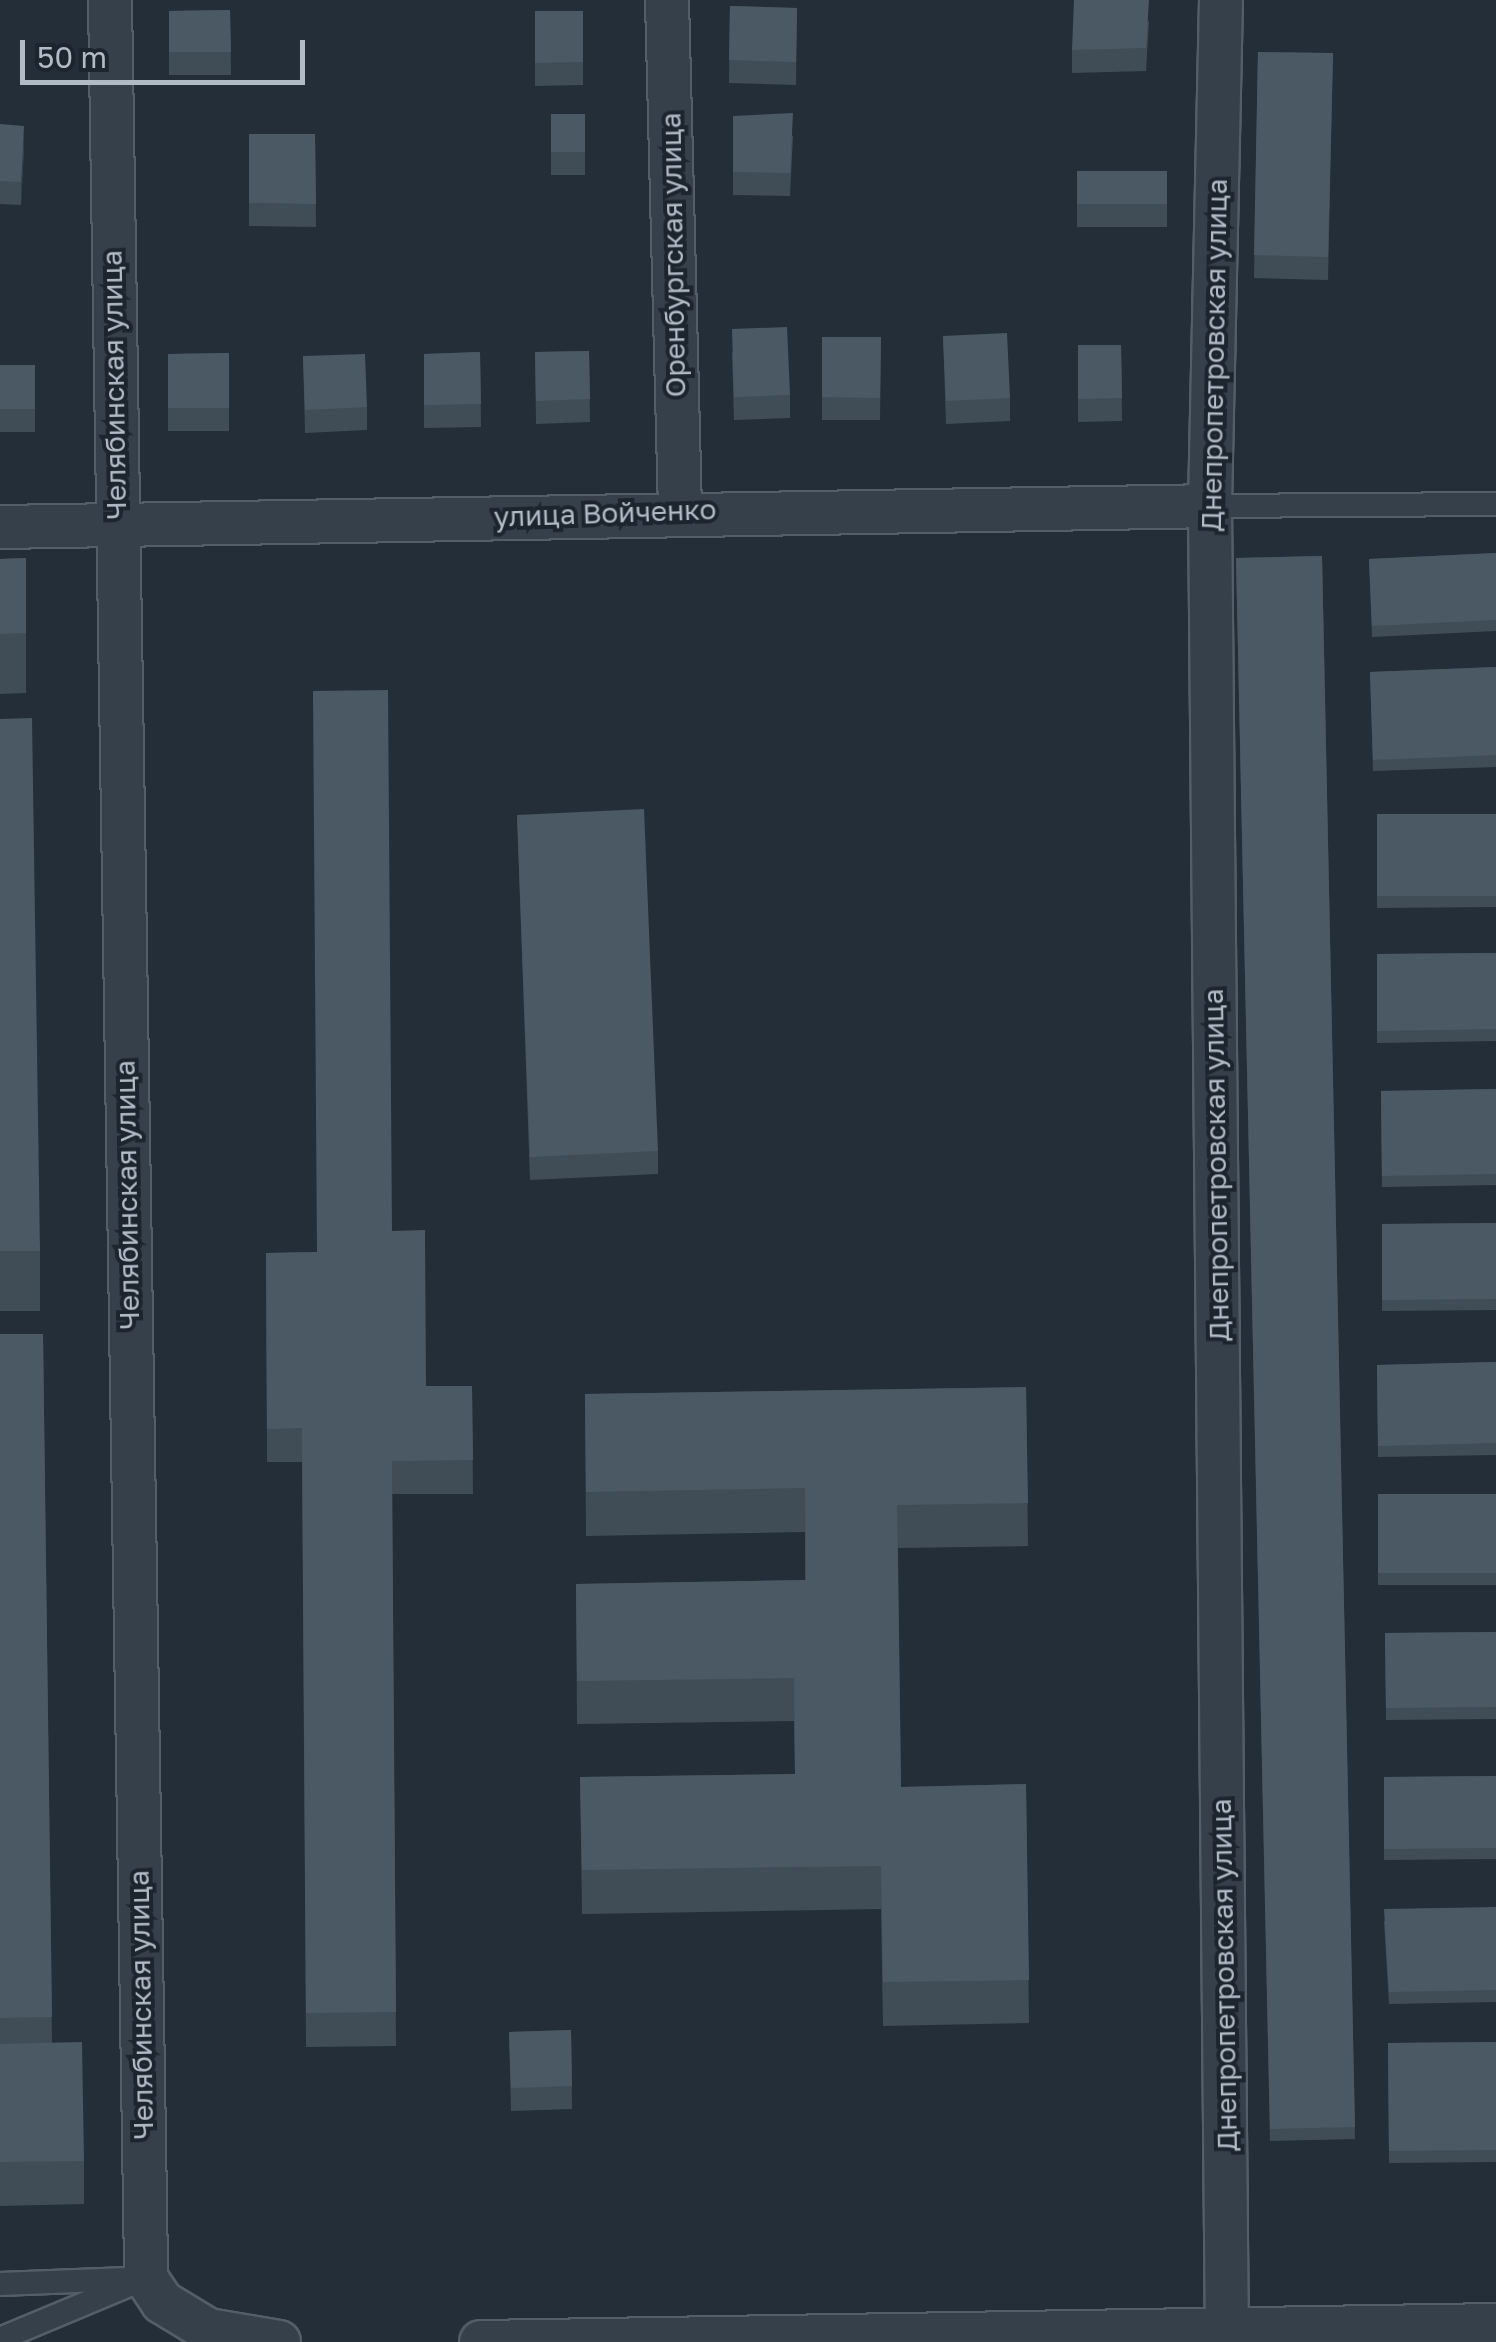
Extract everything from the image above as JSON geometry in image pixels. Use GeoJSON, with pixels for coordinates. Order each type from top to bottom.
{"type":"FeatureCollection","features":[{"type":"Feature","properties":{"kind":"street","name":"Челябинская улица"},"geometry":{"type":"LineString","coordinates":[[110,0],[115,528],[146,2278]]}},
{"type":"Feature","properties":{"kind":"street","name":"Оренбургская улица"},"geometry":{"type":"LineString","coordinates":[[668,0],[680,510]]}},
{"type":"Feature","properties":{"kind":"street","name":"Днепропетровская улица"},"geometry":{"type":"LineString","coordinates":[[1220,0],[1210,506],[1227,2336]]}},
{"type":"Feature","properties":{"kind":"street","name":"улица Войченко"},"geometry":{"type":"LineString","coordinates":[[0,528],[115,528],[680,510],[1210,506]]}},
{"type":"Feature","properties":{"kind":"street"},"geometry":{"type":"LineString","coordinates":[[146,2278],[188,2320],[236,2337],[279,2342]]}},
{"type":"Feature","properties":{"kind":"street"},"geometry":{"type":"LineString","coordinates":[[480,2342],[1227,2336],[1496,2325]]}},
{"type":"Feature","properties":{"kind":"lane"},"geometry":{"type":"LineString","coordinates":[[1210,506],[1496,504]]}},
{"type":"Feature","properties":{"kind":"lane"},"geometry":{"type":"LineString","coordinates":[[0,2284],[146,2278]]}},
{"type":"Feature","properties":{"kind":"lane"},"geometry":{"type":"LineString","coordinates":[[0,2339],[146,2278]]}},
{"type":"Feature","properties":{"kind":"building"},"geometry":{"type":"Polygon","coordinates":[[[1074,0],[1149,0],[1146,48],[1072,50],[1074,0]]]}},
{"type":"Feature","properties":{"kind":"building"},"geometry":{"type":"Polygon","coordinates":[[[730,6],[797,8],[796,62],[729,60],[730,6]]]}},
{"type":"Feature","properties":{"kind":"building"},"geometry":{"type":"Polygon","coordinates":[[[230,10],[231,52],[169,52],[169,11],[230,10]]]}},
{"type":"Feature","properties":{"kind":"building"},"geometry":{"type":"Polygon","coordinates":[[[535,11],[583,11],[583,62],[535,63],[535,11]]]}},
{"type":"Feature","properties":{"kind":"building"},"geometry":{"type":"Polygon","coordinates":[[[1258,52],[1333,53],[1328,257],[1254,255],[1258,52]]]}},
{"type":"Feature","properties":{"kind":"building"},"geometry":{"type":"Polygon","coordinates":[[[793,113],[790,173],[733,172],[733,116],[793,113]]]}},
{"type":"Feature","properties":{"kind":"building"},"geometry":{"type":"Polygon","coordinates":[[[551,114],[585,114],[585,152],[551,152],[551,114]]]}},
{"type":"Feature","properties":{"kind":"building"},"geometry":{"type":"Polygon","coordinates":[[[0,124],[24,126],[21,182],[0,181],[0,124]]]}},
{"type":"Feature","properties":{"kind":"building"},"geometry":{"type":"Polygon","coordinates":[[[249,134],[315,134],[316,204],[249,203],[249,134]]]}},
{"type":"Feature","properties":{"kind":"building"},"geometry":{"type":"Polygon","coordinates":[[[1077,171],[1167,171],[1167,204],[1077,204],[1077,171]]]}},
{"type":"Feature","properties":{"kind":"building"},"geometry":{"type":"Polygon","coordinates":[[[787,327],[790,395],[734,397],[732,329],[787,327]]]}},
{"type":"Feature","properties":{"kind":"building"},"geometry":{"type":"Polygon","coordinates":[[[1007,333],[1010,398],[946,401],[943,336],[1007,333]]]}},
{"type":"Feature","properties":{"kind":"building"},"geometry":{"type":"Polygon","coordinates":[[[822,337],[881,337],[880,398],[822,397],[822,337]]]}},
{"type":"Feature","properties":{"kind":"building"},"geometry":{"type":"Polygon","coordinates":[[[1078,345],[1121,345],[1122,398],[1078,399],[1078,345]]]}},
{"type":"Feature","properties":{"kind":"building"},"geometry":{"type":"Polygon","coordinates":[[[589,351],[590,399],[536,401],[535,352],[589,351]]]}},
{"type":"Feature","properties":{"kind":"building"},"geometry":{"type":"Polygon","coordinates":[[[480,352],[481,404],[424,405],[424,354],[480,352]]]}},
{"type":"Feature","properties":{"kind":"building"},"geometry":{"type":"Polygon","coordinates":[[[229,353],[229,408],[168,408],[168,354],[229,353]]]}},
{"type":"Feature","properties":{"kind":"building"},"geometry":{"type":"Polygon","coordinates":[[[365,354],[367,407],[305,410],[303,356],[365,354]]]}},
{"type":"Feature","properties":{"kind":"building"},"geometry":{"type":"Polygon","coordinates":[[[0,365],[35,365],[35,409],[0,409],[0,365]]]}},
{"type":"Feature","properties":{"kind":"building"},"geometry":{"type":"Polygon","coordinates":[[[1496,553],[1496,620],[1372,626],[1369,559],[1496,553]]]}},
{"type":"Feature","properties":{"kind":"building"},"geometry":{"type":"Polygon","coordinates":[[[1322,556],[1355,2127],[1270,2129],[1236,558],[1322,556]]]}},
{"type":"Feature","properties":{"kind":"building"},"geometry":{"type":"Polygon","coordinates":[[[26,558],[26,633],[0,634],[0,559],[26,558]]]}},
{"type":"Feature","properties":{"kind":"building"},"geometry":{"type":"Polygon","coordinates":[[[1496,667],[1496,755],[1373,760],[1370,672],[1496,667]]]}},
{"type":"Feature","properties":{"kind":"building"},"geometry":{"type":"Polygon","coordinates":[[[388,690],[392,1231],[425,1230],[426,1386],[472,1386],[473,1460],[392,1461],[396,2012],[306,2013],[302,1428],[267,1429],[266,1253],[317,1252],[313,691],[388,690]]]}},
{"type":"Feature","properties":{"kind":"building"},"geometry":{"type":"Polygon","coordinates":[[[32,718],[40,1251],[0,1251],[0,719],[32,718]]]}},
{"type":"Feature","properties":{"kind":"building"},"geometry":{"type":"Polygon","coordinates":[[[644,809],[658,1151],[530,1157],[517,815],[644,809]]]}},
{"type":"Feature","properties":{"kind":"building"},"geometry":{"type":"Polygon","coordinates":[[[1377,814],[1496,814],[1496,896],[1377,896],[1377,814]]]}},
{"type":"Feature","properties":{"kind":"building"},"geometry":{"type":"Polygon","coordinates":[[[1496,953],[1496,1029],[1377,1031],[1377,954],[1496,953]]]}},
{"type":"Feature","properties":{"kind":"building"},"geometry":{"type":"Polygon","coordinates":[[[1496,1089],[1496,1174],[1382,1176],[1381,1091],[1496,1089]]]}},
{"type":"Feature","properties":{"kind":"building"},"geometry":{"type":"Polygon","coordinates":[[[1496,1223],[1496,1299],[1382,1300],[1382,1224],[1496,1223]]]}},
{"type":"Feature","properties":{"kind":"building"},"geometry":{"type":"Polygon","coordinates":[[[0,1334],[43,1334],[52,2017],[0,2018],[0,1334]]]}},
{"type":"Feature","properties":{"kind":"building"},"geometry":{"type":"Polygon","coordinates":[[[1496,1362],[1496,1443],[1378,1446],[1377,1365],[1496,1362]]]}},
{"type":"Feature","properties":{"kind":"building"},"geometry":{"type":"Polygon","coordinates":[[[1026,1387],[1028,1503],[897,1505],[901,1787],[1026,1784],[1029,1980],[883,1982],[881,1866],[582,1870],[580,1777],[795,1774],[794,1678],[577,1681],[576,1584],[806,1580],[805,1488],[586,1492],[585,1394],[1026,1387]]]}},
{"type":"Feature","properties":{"kind":"building"},"geometry":{"type":"Polygon","coordinates":[[[1378,1494],[1496,1494],[1496,1573],[1378,1573],[1378,1494]]]}},
{"type":"Feature","properties":{"kind":"building"},"geometry":{"type":"Polygon","coordinates":[[[1496,1632],[1496,1707],[1386,1708],[1385,1633],[1496,1632]]]}},
{"type":"Feature","properties":{"kind":"building"},"geometry":{"type":"Polygon","coordinates":[[[1496,1776],[1496,1848],[1384,1849],[1384,1777],[1496,1776]]]}},
{"type":"Feature","properties":{"kind":"building"},"geometry":{"type":"Polygon","coordinates":[[[1496,1907],[1496,1990],[1389,1992],[1384,1909],[1496,1907]]]}},
{"type":"Feature","properties":{"kind":"building"},"geometry":{"type":"Polygon","coordinates":[[[571,2030],[572,2086],[511,2088],[509,2032],[571,2030]]]}},
{"type":"Feature","properties":{"kind":"building"},"geometry":{"type":"Polygon","coordinates":[[[82,2042],[84,2161],[0,2162],[0,2044],[82,2042]]]}},
{"type":"Feature","properties":{"kind":"building"},"geometry":{"type":"Polygon","coordinates":[[[1496,2042],[1496,2150],[1389,2151],[1388,2043],[1496,2042]]]}}]}
